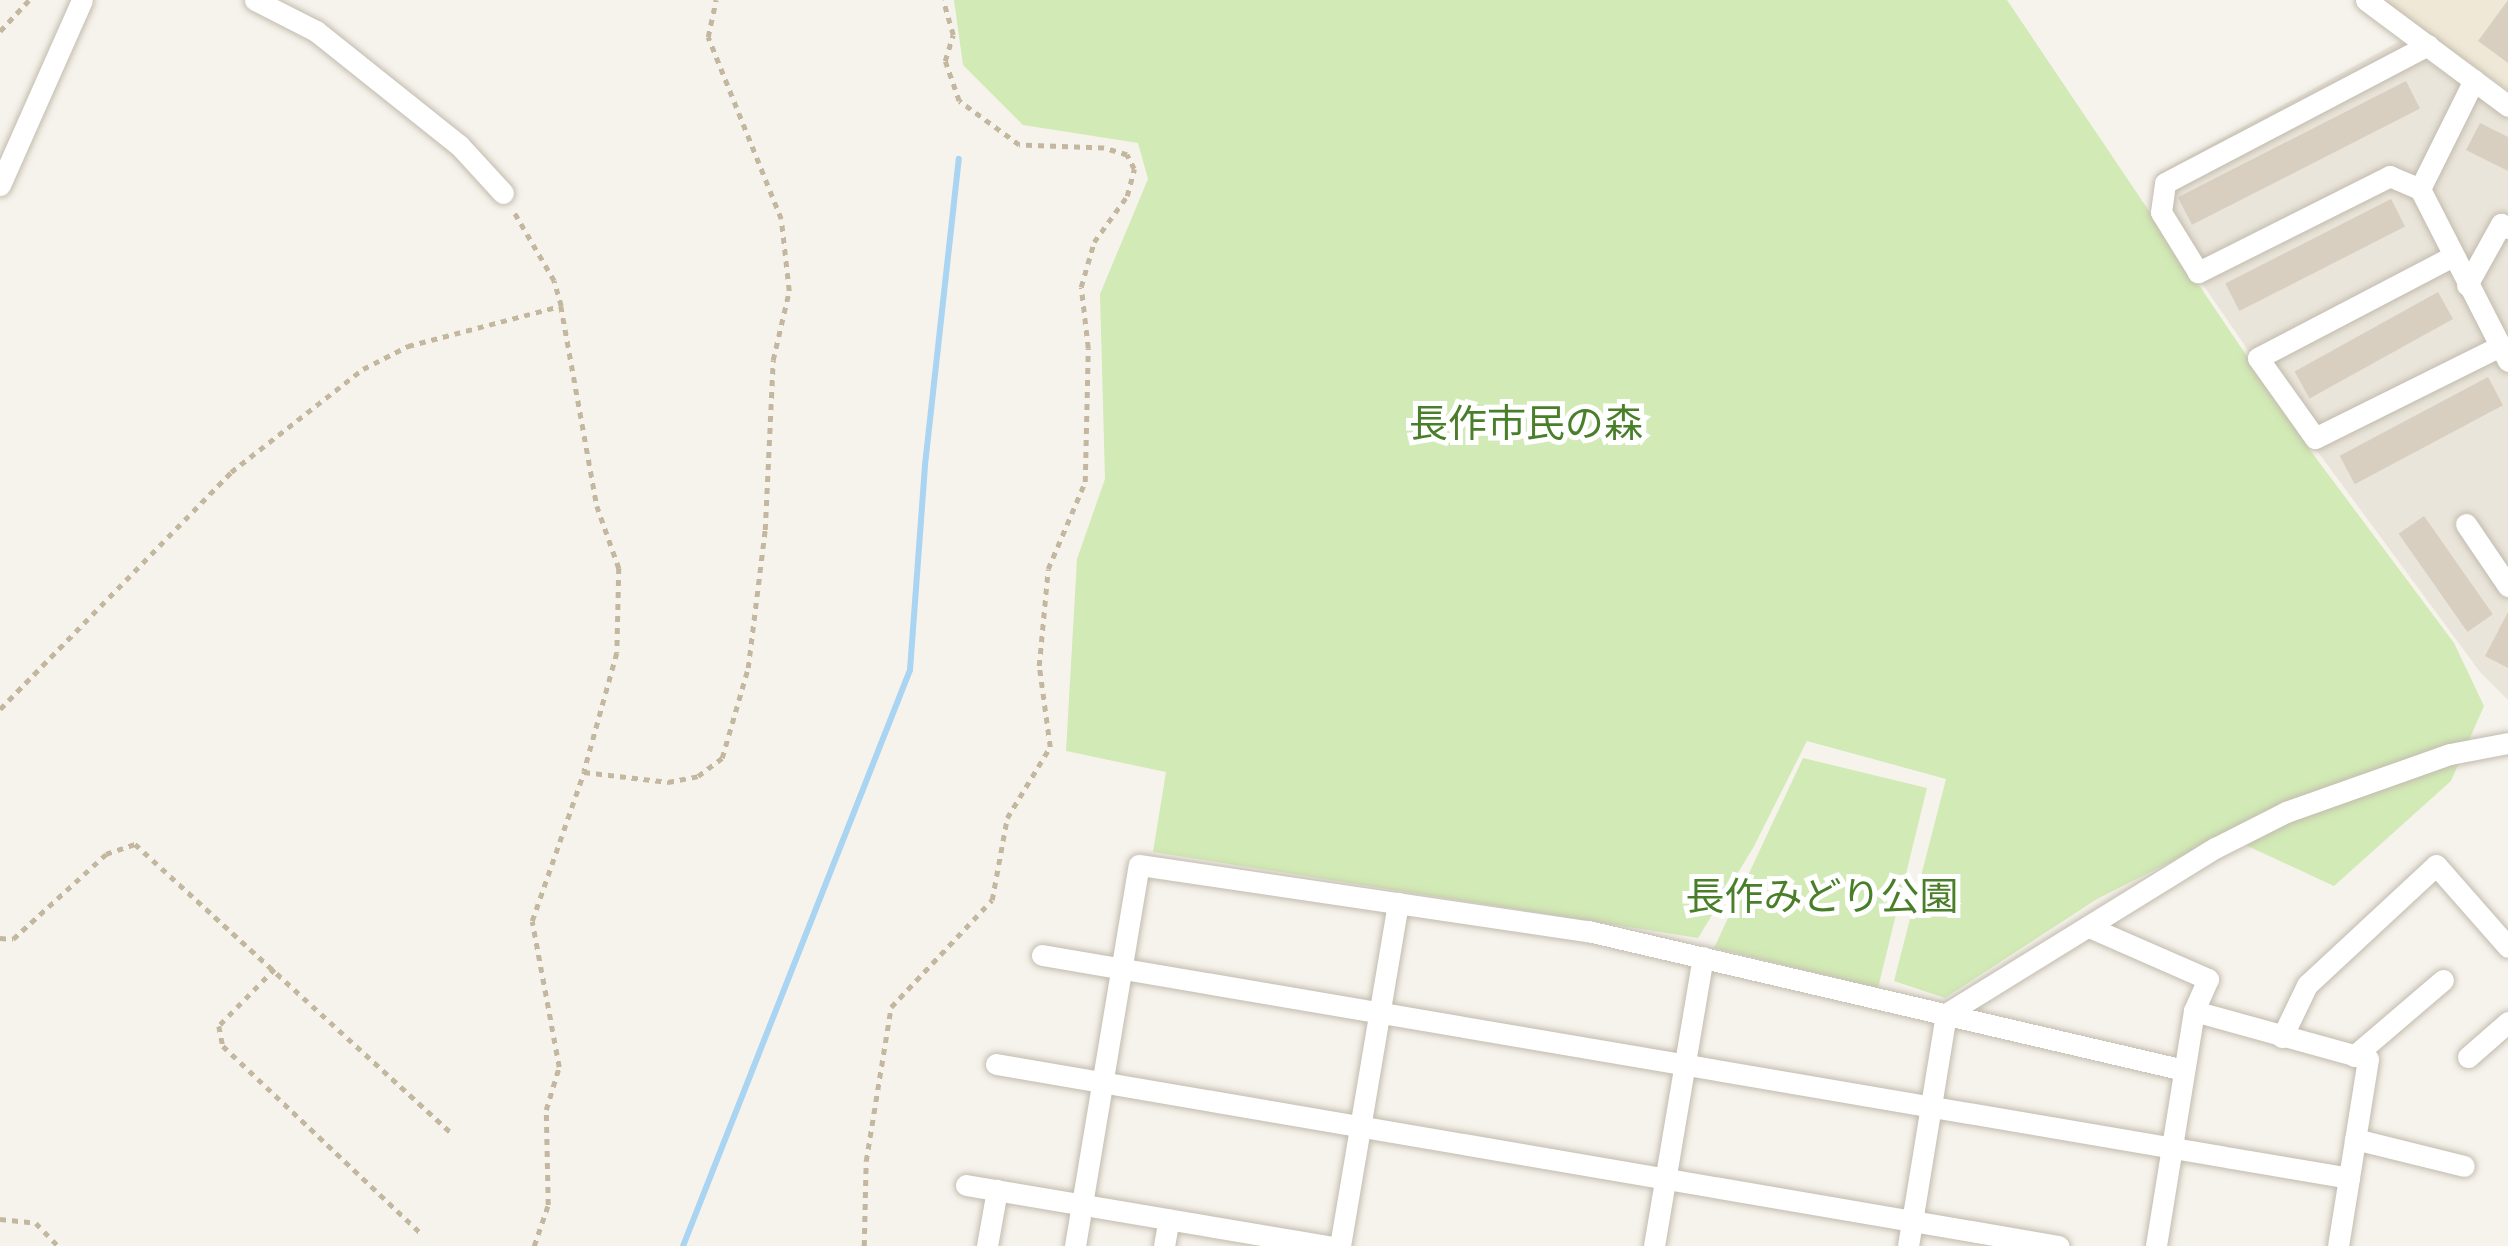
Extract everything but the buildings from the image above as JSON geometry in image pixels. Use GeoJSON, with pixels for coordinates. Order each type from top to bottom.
{"type":"FeatureCollection","features":[{"type":"Feature","properties":{"kind":"street"},"geometry":{"type":"LineString","coordinates":[[0,185],[82,0]]}},
{"type":"Feature","properties":{"kind":"street"},"geometry":{"type":"LineString","coordinates":[[255,0],[316,31],[459,146],[503,194]]}},
{"type":"Feature","properties":{"kind":"street"},"geometry":{"type":"LineString","coordinates":[[2366,0],[2508,106]]}},
{"type":"Feature","properties":{"kind":"street"},"geometry":{"type":"LineString","coordinates":[[2428,45],[2165,183],[2161,212],[2198,272],[2390,176],[2420,189],[2504,354],[2315,438],[2258,358],[2453,256]]}},
{"type":"Feature","properties":{"kind":"street"},"geometry":{"type":"LineString","coordinates":[[2420,189],[2474,80]]}},
{"type":"Feature","properties":{"kind":"street"},"geometry":{"type":"LineString","coordinates":[[2467,284],[2501,224],[2508,228]]}},
{"type":"Feature","properties":{"kind":"street"},"geometry":{"type":"LineString","coordinates":[[2466,524],[2508,586]]}},
{"type":"Feature","properties":{"kind":"street"},"geometry":{"type":"LineString","coordinates":[[1908,1246],[1946,1014],[2286,812],[2450,754],[2508,743]]}},
{"type":"Feature","properties":{"kind":"street"},"geometry":{"type":"LineString","coordinates":[[1075,1246],[1139,865],[1588,931],[2184,1070]]}},
{"type":"Feature","properties":{"kind":"street"},"geometry":{"type":"LineString","coordinates":[[2282,1037],[2307,986],[2436,865],[2508,947]]}},
{"type":"Feature","properties":{"kind":"street"},"geometry":{"type":"LineString","coordinates":[[1340,1246],[1398,903]]}},
{"type":"Feature","properties":{"kind":"street"},"geometry":{"type":"LineString","coordinates":[[2089,927],[2208,979],[2194,1011],[2156,1246]]}},
{"type":"Feature","properties":{"kind":"street"},"geometry":{"type":"LineString","coordinates":[[1042,955],[2349,1178]]}},
{"type":"Feature","properties":{"kind":"street"},"geometry":{"type":"LineString","coordinates":[[1654,1246],[1703,957]]}},
{"type":"Feature","properties":{"kind":"street"},"geometry":{"type":"LineString","coordinates":[[2354,1056],[2443,980]]}},
{"type":"Feature","properties":{"kind":"street"},"geometry":{"type":"LineString","coordinates":[[2194,1011],[2368,1059],[2338,1246]]}},
{"type":"Feature","properties":{"kind":"street"},"geometry":{"type":"LineString","coordinates":[[2468,1057],[2508,1022]]}},
{"type":"Feature","properties":{"kind":"street"},"geometry":{"type":"LineString","coordinates":[[996,1064],[2056,1246]]}},
{"type":"Feature","properties":{"kind":"street"},"geometry":{"type":"LineString","coordinates":[[2355,1139],[2464,1166]]}},
{"type":"Feature","properties":{"kind":"street"},"geometry":{"type":"LineString","coordinates":[[966,1184],[1169,1219],[1255,1240],[1328,1246]]}},
{"type":"Feature","properties":{"kind":"street"},"geometry":{"type":"LineString","coordinates":[[987,1246],[997,1190]]}},
{"type":"Feature","properties":{"kind":"street"},"geometry":{"type":"LineString","coordinates":[[1165,1246],[1169,1219]]}},
{"type":"Feature","properties":{"kind":"path"},"geometry":{"type":"LineString","coordinates":[[0,31],[29,0]]}},
{"type":"Feature","properties":{"kind":"path"},"geometry":{"type":"LineString","coordinates":[[584,772],[668,782],[698,776],[722,758],[748,668],[765,530],[773,360],[789,291],[781,219],[708,37],[716,0]]}},
{"type":"Feature","properties":{"kind":"path"},"geometry":{"type":"LineString","coordinates":[[864,1246],[866,1161],[891,1007],[992,900],[1007,818],[1050,747],[1039,666],[1048,569],[1085,482],[1088,348],[1081,287],[1094,242],[1126,196],[1134,169],[1127,155],[1104,148],[1019,145],[959,101],[945,61],[952,35],[943,0]]}},
{"type":"Feature","properties":{"kind":"path"},"geometry":{"type":"LineString","coordinates":[[503,194],[554,280],[593,484],[619,568],[620,591],[617,653],[584,772],[532,921],[559,1067],[546,1110],[548,1205],[534,1246]]}},
{"type":"Feature","properties":{"kind":"path"},"geometry":{"type":"LineString","coordinates":[[0,710],[231,472],[363,369],[408,346],[561,306]]}},
{"type":"Feature","properties":{"kind":"path"},"geometry":{"type":"LineString","coordinates":[[0,938],[13,939],[106,854],[135,844],[453,1134]]}},
{"type":"Feature","properties":{"kind":"path"},"geometry":{"type":"LineString","coordinates":[[275,969],[219,1026],[223,1046],[422,1234]]}},
{"type":"Feature","properties":{"kind":"path"},"geometry":{"type":"LineString","coordinates":[[0,1219],[36,1223],[58,1246]]}},
{"type":"Feature","properties":{"kind":"shaded area"},"geometry":{"type":"Polygon","coordinates":[[[2381,0],[2508,0],[2508,90],[2381,0]]]}},
{"type":"Feature","properties":{"kind":"shaded area"},"geometry":{"type":"Polygon","coordinates":[[[2400,41],[2508,119],[2508,700],[2480,672],[2315,448],[2156,216],[2157,174],[2400,41]]]}},
{"type":"Feature","properties":{"kind":"green space","name":"長作市民の森"},"geometry":{"type":"Polygon","coordinates":[[[954,0],[2007,0],[2310,450],[2454,643],[2484,706],[2451,781],[2334,886],[2224,835],[2097,899],[1945,998],[1894,981],[1946,779],[1807,741],[1753,848],[1698,938],[1153,852],[1166,772],[1066,751],[1077,559],[1105,479],[1100,294],[1148,179],[1138,143],[1023,125],[963,65],[954,0]]]}},
{"type":"Feature","properties":{"kind":"green space","name":"長作みどり公園"},"geometry":{"type":"Polygon","coordinates":[[[1803,758],[1927,788],[1878,988],[1714,948],[1803,758]]]}},
{"type":"Feature","properties":{"kind":"waterway"},"geometry":{"type":"LineString","coordinates":[[683,1246],[910,670],[925,465],[959,159]]}}]}
